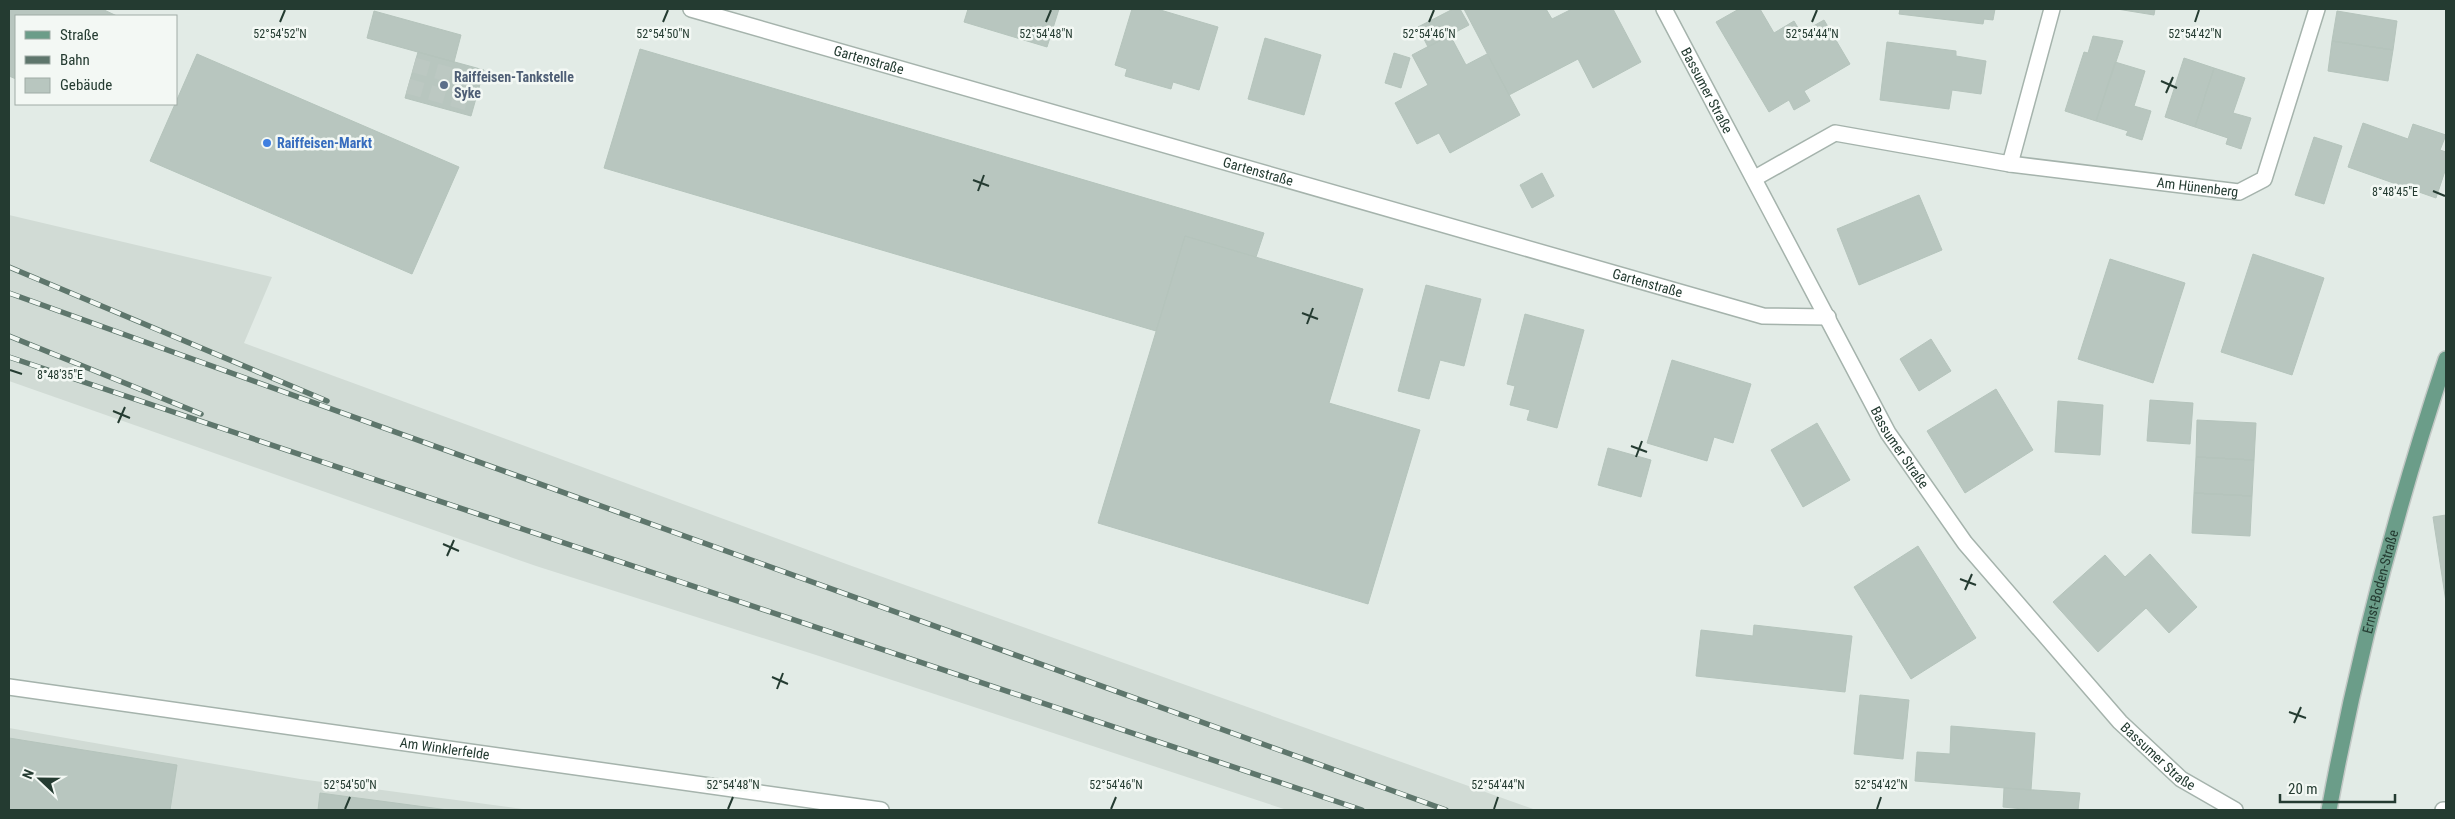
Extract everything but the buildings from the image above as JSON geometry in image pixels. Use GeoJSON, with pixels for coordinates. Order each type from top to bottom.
{"type":"FeatureCollection","features":[{"type":"Feature","properties":{"kind":"main road","name":"Ernst-Boden-Straße"},"geometry":{"type":"LineString","coordinates":[[2329,810],[2348,709],[2418,443],[2446,359]]}},
{"type":"Feature","properties":{"kind":"street","name":"Gartenstraße"},"geometry":{"type":"LineString","coordinates":[[690,9],[1763,316],[1828,317]]}},
{"type":"Feature","properties":{"kind":"street","name":"Bassumer Straße"},"geometry":{"type":"LineString","coordinates":[[1664,9],[1755,178],[1888,433],[1965,543],[2120,722],[2181,778],[2235,810]]}},
{"type":"Feature","properties":{"kind":"street"},"geometry":{"type":"LineString","coordinates":[[2010,164],[2052,9]]}},
{"type":"Feature","properties":{"kind":"street","name":"Am Hünenberg"},"geometry":{"type":"LineString","coordinates":[[1755,178],[1835,133],[2010,164],[2240,192],[2264,179],[2316,9]]}},
{"type":"Feature","properties":{"kind":"street","name":"Am Winklerfelde"},"geometry":{"type":"LineString","coordinates":[[9,687],[881,810]]}},
{"type":"Feature","properties":{"kind":"shaded area"},"geometry":{"type":"Polygon","coordinates":[[[9,215],[272,277],[244,343],[849,565],[1536,810],[1287,810],[816,655],[536,566],[9,381],[9,215]]]}},
{"type":"Feature","properties":{"kind":"shaded area"},"geometry":{"type":"Polygon","coordinates":[[[9,728],[300,779],[530,810],[9,810],[9,728]]]}},
{"type":"Feature","properties":{"kind":"tunnel"},"geometry":{"type":"LineString","coordinates":[[414,65],[480,83]]}},
{"type":"Feature","properties":{"kind":"tunnel"},"geometry":{"type":"LineString","coordinates":[[408,86],[474,105]]}},
{"type":"Feature","properties":{"kind":"railway"},"geometry":{"type":"LineString","coordinates":[[9,267],[327,401]]}},
{"type":"Feature","properties":{"kind":"railway"},"geometry":{"type":"LineString","coordinates":[[9,293],[1446,810]]}},
{"type":"Feature","properties":{"kind":"railway"},"geometry":{"type":"LineString","coordinates":[[9,336],[201,414]]}},
{"type":"Feature","properties":{"kind":"railway"},"geometry":{"type":"LineString","coordinates":[[9,357],[1362,810]]}},
{"type":"Feature","properties":{"kind":"place","name":"Raiffeisen-Tankstelle Syke"},"geometry":{"type":"Point","coordinates":[444,85]}},
{"type":"Feature","properties":{"kind":"place","name":"Raiffeisen-Markt"},"geometry":{"type":"Point","coordinates":[267,143]}}]}
